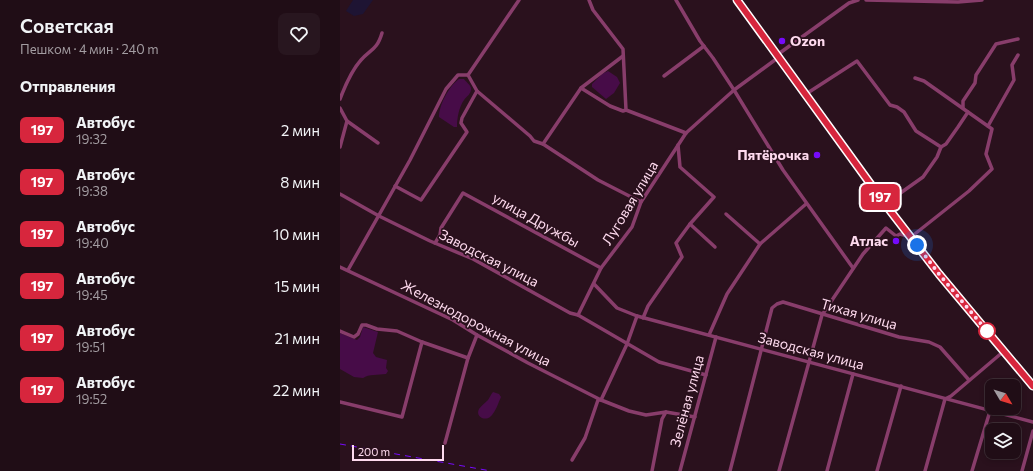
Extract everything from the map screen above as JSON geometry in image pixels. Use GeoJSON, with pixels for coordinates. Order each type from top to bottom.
{"type":"FeatureCollection","features":[{"type":"Feature","properties":{"kind":"street"},"geometry":{"type":"LineString","coordinates":[[468,75],[519,0]]}},
{"type":"Feature","properties":{"kind":"street"},"geometry":{"type":"LineString","coordinates":[[589,0],[593,10],[623,49],[626,110]]}},
{"type":"Feature","properties":{"kind":"street"},"geometry":{"type":"LineString","coordinates":[[676,0],[704,46],[734,90],[776,160],[853,268]]}},
{"type":"Feature","properties":{"kind":"street"},"geometry":{"type":"LineString","coordinates":[[737,0],[885,204],[939,274],[1033,386]]}},
{"type":"Feature","properties":{"kind":"street","name":"Луговая улица"},"geometry":{"type":"LineString","coordinates":[[578,314],[602,268],[632,226],[641,202],[686,133],[734,90],[849,3],[858,0]]}},
{"type":"Feature","properties":{"kind":"street"},"geometry":{"type":"LineString","coordinates":[[866,0],[958,2],[982,0]]}},
{"type":"Feature","properties":{"kind":"street"},"geometry":{"type":"LineString","coordinates":[[340,99],[348,79],[361,60],[378,43],[382,33]]}},
{"type":"Feature","properties":{"kind":"street"},"geometry":{"type":"LineString","coordinates":[[963,108],[963,101],[975,83],[976,75],[996,44],[1018,39]]}},
{"type":"Feature","properties":{"kind":"street"},"geometry":{"type":"LineString","coordinates":[[664,76],[704,46]]}},
{"type":"Feature","properties":{"kind":"street"},"geometry":{"type":"LineString","coordinates":[[988,126],[1014,80],[1012,65],[1018,55]]}},
{"type":"Feature","properties":{"kind":"street"},"geometry":{"type":"LineString","coordinates":[[542,144],[581,88],[624,56]]}},
{"type":"Feature","properties":{"kind":"street"},"geometry":{"type":"LineString","coordinates":[[806,94],[857,61],[890,105],[897,107],[904,112],[916,131],[941,147]]}},
{"type":"Feature","properties":{"kind":"street"},"geometry":{"type":"LineString","coordinates":[[348,270],[379,216],[446,89],[458,75],[468,75]]}},
{"type":"Feature","properties":{"kind":"street"},"geometry":{"type":"LineString","coordinates":[[468,75],[477,91],[534,141],[542,144],[598,180],[641,202]]}},
{"type":"Feature","properties":{"kind":"street"},"geometry":{"type":"LineString","coordinates":[[911,237],[969,191],[992,169],[986,154],[992,129],[924,81],[915,78]]}},
{"type":"Feature","properties":{"kind":"street"},"geometry":{"type":"LineString","coordinates":[[581,88],[610,106],[623,111],[626,110],[686,133]]}},
{"type":"Feature","properties":{"kind":"street"},"geometry":{"type":"LineString","coordinates":[[395,186],[422,200],[467,132],[461,123],[462,118],[477,91]]}},
{"type":"Feature","properties":{"kind":"street"},"geometry":{"type":"LineString","coordinates":[[340,108],[347,121],[378,143]]}},
{"type":"Feature","properties":{"kind":"street"},"geometry":{"type":"LineString","coordinates":[[885,204],[923,177],[937,157],[941,147],[946,144],[968,112]]}},
{"type":"Feature","properties":{"kind":"street"},"geometry":{"type":"LineString","coordinates":[[340,146],[347,121]]}},
{"type":"Feature","properties":{"kind":"street"},"geometry":{"type":"LineString","coordinates":[[643,318],[648,306],[682,257],[676,243],[690,224],[714,197],[680,166],[678,144]]}},
{"type":"Feature","properties":{"kind":"street","name":"улица Дружбы"},"geometry":{"type":"LineString","coordinates":[[435,243],[440,235],[441,228],[463,192],[602,268]]}},
{"type":"Feature","properties":{"kind":"street","name":"Заводская улица"},"geometry":{"type":"LineString","coordinates":[[340,194],[379,216],[435,243],[473,259],[570,313],[578,314],[659,362],[706,376]]}},
{"type":"Feature","properties":{"kind":"street"},"geometry":{"type":"LineString","coordinates":[[709,335],[727,294],[760,244],[806,204]]}},
{"type":"Feature","properties":{"kind":"street"},"geometry":{"type":"LineString","coordinates":[[726,214],[760,244]]}},
{"type":"Feature","properties":{"kind":"street"},"geometry":{"type":"LineString","coordinates":[[690,224],[715,247]]}},
{"type":"Feature","properties":{"kind":"street"},"geometry":{"type":"LineString","coordinates":[[778,471],[822,315],[853,268],[886,228],[896,236],[900,234],[911,237]]}},
{"type":"Feature","properties":{"kind":"street","name":"Железнодорожная улица"},"geometry":{"type":"LineString","coordinates":[[340,266],[452,320],[528,363],[601,400],[629,411],[646,415],[666,412],[695,417]]}},
{"type":"Feature","properties":{"kind":"street","name":"Заводская улица"},"geometry":{"type":"LineString","coordinates":[[594,284],[617,308],[643,318],[985,410]]}},
{"type":"Feature","properties":{"kind":"street","name":"Тихая улица"},"geometry":{"type":"LineString","coordinates":[[730,471],[772,308],[777,304],[783,302],[899,337],[929,342],[940,347],[969,380]]}},
{"type":"Feature","properties":{"kind":"street"},"geometry":{"type":"LineString","coordinates":[[572,460],[585,438],[598,400],[601,400],[627,344],[637,316]]}},
{"type":"Feature","properties":{"kind":"street"},"geometry":{"type":"LineString","coordinates":[[340,330],[354,337],[362,325],[378,330],[397,331],[422,342],[468,358]]}},
{"type":"Feature","properties":{"kind":"street"},"geometry":{"type":"LineString","coordinates":[[445,443],[468,358],[477,335]]}},
{"type":"Feature","properties":{"kind":"street","name":"Зелёная улица"},"geometry":{"type":"LineString","coordinates":[[680,471],[716,337]]}},
{"type":"Feature","properties":{"kind":"street"},"geometry":{"type":"LineString","coordinates":[[340,402],[402,417],[422,342]]}},
{"type":"Feature","properties":{"kind":"street"},"geometry":{"type":"LineString","coordinates":[[925,471],[945,399],[951,396],[1004,351]]}},
{"type":"Feature","properties":{"kind":"street"},"geometry":{"type":"LineString","coordinates":[[827,471],[854,374]]}},
{"type":"Feature","properties":{"kind":"street"},"geometry":{"type":"LineString","coordinates":[[878,471],[901,386]]}},
{"type":"Feature","properties":{"kind":"street"},"geometry":{"type":"LineString","coordinates":[[652,471],[662,419],[666,412]]}},
{"type":"Feature","properties":{"kind":"street"},"geometry":{"type":"LineString","coordinates":[[972,471],[989,415]]}},
{"type":"Feature","properties":{"kind":"street","name":"Заводская улица"},"geometry":{"type":"LineString","coordinates":[[1006,415],[1033,422]]}},
{"type":"Feature","properties":{"kind":"street"},"geometry":{"type":"LineString","coordinates":[[1022,471],[1033,432]]}},
{"type":"Feature","properties":{"kind":"shaded area"},"geometry":{"type":"Polygon","coordinates":[[[353,0],[373,0],[363,14],[354,16],[346,11],[353,0]]]}},
{"type":"Feature","properties":{"kind":"shaded area"},"geometry":{"type":"Polygon","coordinates":[[[608,71],[617,77],[620,83],[614,93],[606,99],[592,87],[592,84],[602,74],[608,71]]]}},
{"type":"Feature","properties":{"kind":"shaded area"},"geometry":{"type":"Polygon","coordinates":[[[459,79],[464,79],[470,86],[471,91],[461,106],[457,127],[454,127],[439,117],[439,112],[448,91],[459,79]]]}},
{"type":"Feature","properties":{"kind":"shaded area"},"geometry":{"type":"Polygon","coordinates":[[[363,327],[378,332],[373,353],[376,357],[387,360],[386,368],[388,371],[386,374],[371,375],[363,378],[354,377],[340,369],[340,333],[357,340],[360,337],[363,327]]]}},
{"type":"Feature","properties":{"kind":"shaded area"},"geometry":{"type":"Polygon","coordinates":[[[493,392],[499,394],[501,397],[497,407],[490,417],[486,419],[481,418],[478,414],[479,409],[488,400],[493,392]]]}},
{"type":"Feature","properties":{"kind":"railway"},"geometry":{"type":"LineString","coordinates":[[340,444],[491,471]]}},
{"type":"Feature","properties":{"kind":"bus line","name":"197"},"geometry":{"type":"LineString","coordinates":[[737,0],[885,204],[939,274],[1033,386]]}},
{"type":"Feature","properties":{"kind":"place","name":"Ozon"},"geometry":{"type":"Point","coordinates":[782,41]}},
{"type":"Feature","properties":{"kind":"place","name":"Пятёрочка"},"geometry":{"type":"Point","coordinates":[817,155]}},
{"type":"Feature","properties":{"kind":"place","name":"Атлас"},"geometry":{"type":"Point","coordinates":[896,241]}},
{"type":"Feature","properties":{"kind":"route"},"geometry":{"type":"LineString","coordinates":[[917,245],[939,274],[987,331]]}}]}
